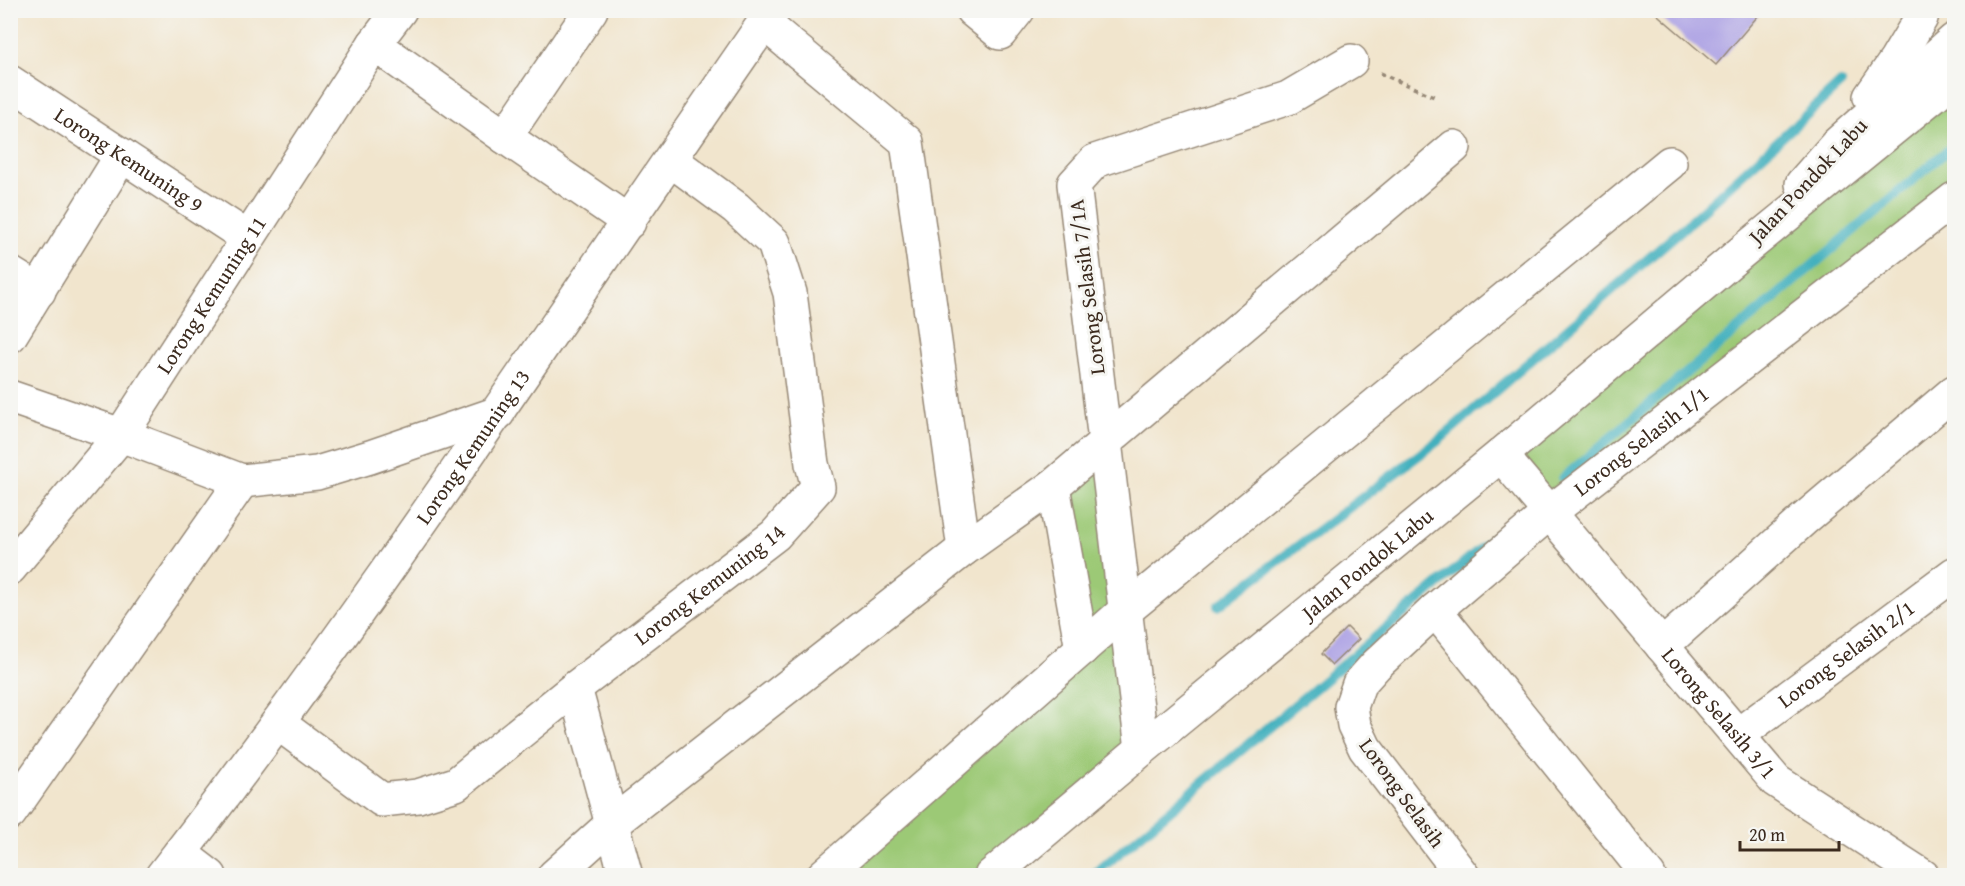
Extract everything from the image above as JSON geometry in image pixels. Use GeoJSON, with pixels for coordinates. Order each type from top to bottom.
{"type":"FeatureCollection","features":[{"type":"Feature","properties":{"kind":"street","name":"Lorong Kemuning 11"},"geometry":{"type":"LineString","coordinates":[[10,568],[121,435],[374,44],[400,10]]}},
{"type":"Feature","properties":{"kind":"street"},"geometry":{"type":"LineString","coordinates":[[505,137],[591,10]]}},
{"type":"Feature","properties":{"kind":"street"},"geometry":{"type":"LineString","coordinates":[[972,10],[1009,22]]}},
{"type":"Feature","properties":{"kind":"street"},"geometry":{"type":"LineString","coordinates":[[1848,150],[1921,18],[1923,10]]}},
{"type":"Feature","properties":{"kind":"street"},"geometry":{"type":"LineString","coordinates":[[769,17],[907,142],[964,549]]}},
{"type":"Feature","properties":{"kind":"street","name":"Lorong Kemuning 13"},"geometry":{"type":"LineString","coordinates":[[171,864],[278,723],[498,413],[769,17]]}},
{"type":"Feature","properties":{"kind":"street","name":"Jalan Pondok Labu"},"geometry":{"type":"LineString","coordinates":[[991,876],[1142,749],[1501,455],[1743,251],[1848,150],[1954,40]]}},
{"type":"Feature","properties":{"kind":"street"},"geometry":{"type":"LineString","coordinates":[[374,44],[629,222]]}},
{"type":"Feature","properties":{"kind":"street","name":"Lorong Selasih 7/1A"},"geometry":{"type":"LineString","coordinates":[[1142,749],[1074,184],[1095,160],[1288,98],[1351,62]]}},
{"type":"Feature","properties":{"kind":"street","name":"Jalan Pondok Labu"},"geometry":{"type":"LineString","coordinates":[[1848,150],[1954,79]]}},
{"type":"Feature","properties":{"kind":"street","name":"Lorong Kemuning 9"},"geometry":{"type":"LineString","coordinates":[[10,82],[248,238]]}},
{"type":"Feature","properties":{"kind":"street"},"geometry":{"type":"LineString","coordinates":[[1848,150],[1954,93]]}},
{"type":"Feature","properties":{"kind":"street"},"geometry":{"type":"LineString","coordinates":[[554,876],[613,823],[964,549],[1053,486],[1454,147]]}},
{"type":"Feature","properties":{"kind":"street"},"geometry":{"type":"LineString","coordinates":[[10,336],[122,155]]}},
{"type":"Feature","properties":{"kind":"street","name":"Lorong Kemuning 14"},"geometry":{"type":"LineString","coordinates":[[278,723],[382,800],[418,796],[456,784],[575,688],[775,535],[818,487],[812,464],[790,293],[774,243],[736,208],[671,160]]}},
{"type":"Feature","properties":{"kind":"street"},"geometry":{"type":"LineString","coordinates":[[823,876],[1126,610],[1670,163]]}},
{"type":"Feature","properties":{"kind":"street","name":"Lorong Selasih 1/1"},"geometry":{"type":"LineString","coordinates":[[1351,707],[1359,684],[1376,665],[1435,610],[1549,513],[1954,199]]}},
{"type":"Feature","properties":{"kind":"street"},"geometry":{"type":"LineString","coordinates":[[10,273],[39,291]]}},
{"type":"Feature","properties":{"kind":"street"},"geometry":{"type":"LineString","coordinates":[[1662,646],[1803,520],[1954,392]]}},
{"type":"Feature","properties":{"kind":"street"},"geometry":{"type":"LineString","coordinates":[[10,397],[121,435],[242,481],[317,473],[498,413]]}},
{"type":"Feature","properties":{"kind":"street","name":"Lorong Selasih 3/1"},"geometry":{"type":"LineString","coordinates":[[1501,455],[1776,781],[1923,876]]}},
{"type":"Feature","properties":{"kind":"street"},"geometry":{"type":"LineString","coordinates":[[10,813],[242,481]]}},
{"type":"Feature","properties":{"kind":"street"},"geometry":{"type":"LineString","coordinates":[[1053,486],[1082,649]]}},
{"type":"Feature","properties":{"kind":"street","name":"Lorong Selasih 2/1"},"geometry":{"type":"LineString","coordinates":[[1738,735],[1954,574]]}},
{"type":"Feature","properties":{"kind":"street"},"geometry":{"type":"LineString","coordinates":[[1435,610],[1648,876]]}},
{"type":"Feature","properties":{"kind":"street"},"geometry":{"type":"LineString","coordinates":[[575,688],[626,876]]}},
{"type":"Feature","properties":{"kind":"street","name":"Lorong Selasih"},"geometry":{"type":"LineString","coordinates":[[1351,707],[1354,725],[1365,748],[1463,876]]}},
{"type":"Feature","properties":{"kind":"street"},"geometry":{"type":"LineString","coordinates":[[171,864],[210,876]]}},
{"type":"Feature","properties":{"kind":"path"},"geometry":{"type":"LineString","coordinates":[[1351,62],[1435,97]]}},
{"type":"Feature","properties":{"kind":"green space"},"geometry":{"type":"Polygon","coordinates":[[[1954,79],[1954,199],[1549,513],[1501,455],[1954,79]]]}},
{"type":"Feature","properties":{"kind":"green space"},"geometry":{"type":"Polygon","coordinates":[[[1106,442],[1142,749],[991,875],[823,876],[1082,649],[1053,486],[1106,442]]]}},
{"type":"Feature","properties":{"kind":"building"},"geometry":{"type":"Polygon","coordinates":[[[1652,10],[1763,10],[1716,65],[1652,10]]]}},
{"type":"Feature","properties":{"kind":"building"},"geometry":{"type":"Polygon","coordinates":[[[1347,627],[1359,639],[1332,665],[1321,654],[1347,627]]]}},
{"type":"Feature","properties":{"kind":"waterway"},"geometry":{"type":"LineString","coordinates":[[1218,606],[1439,440],[1679,232],[1841,83]]}},
{"type":"Feature","properties":{"kind":"waterway"},"geometry":{"type":"LineString","coordinates":[[1563,478],[1954,145]]}},
{"type":"Feature","properties":{"kind":"waterway"},"geometry":{"type":"LineString","coordinates":[[1092,876],[1511,523]]}}]}
